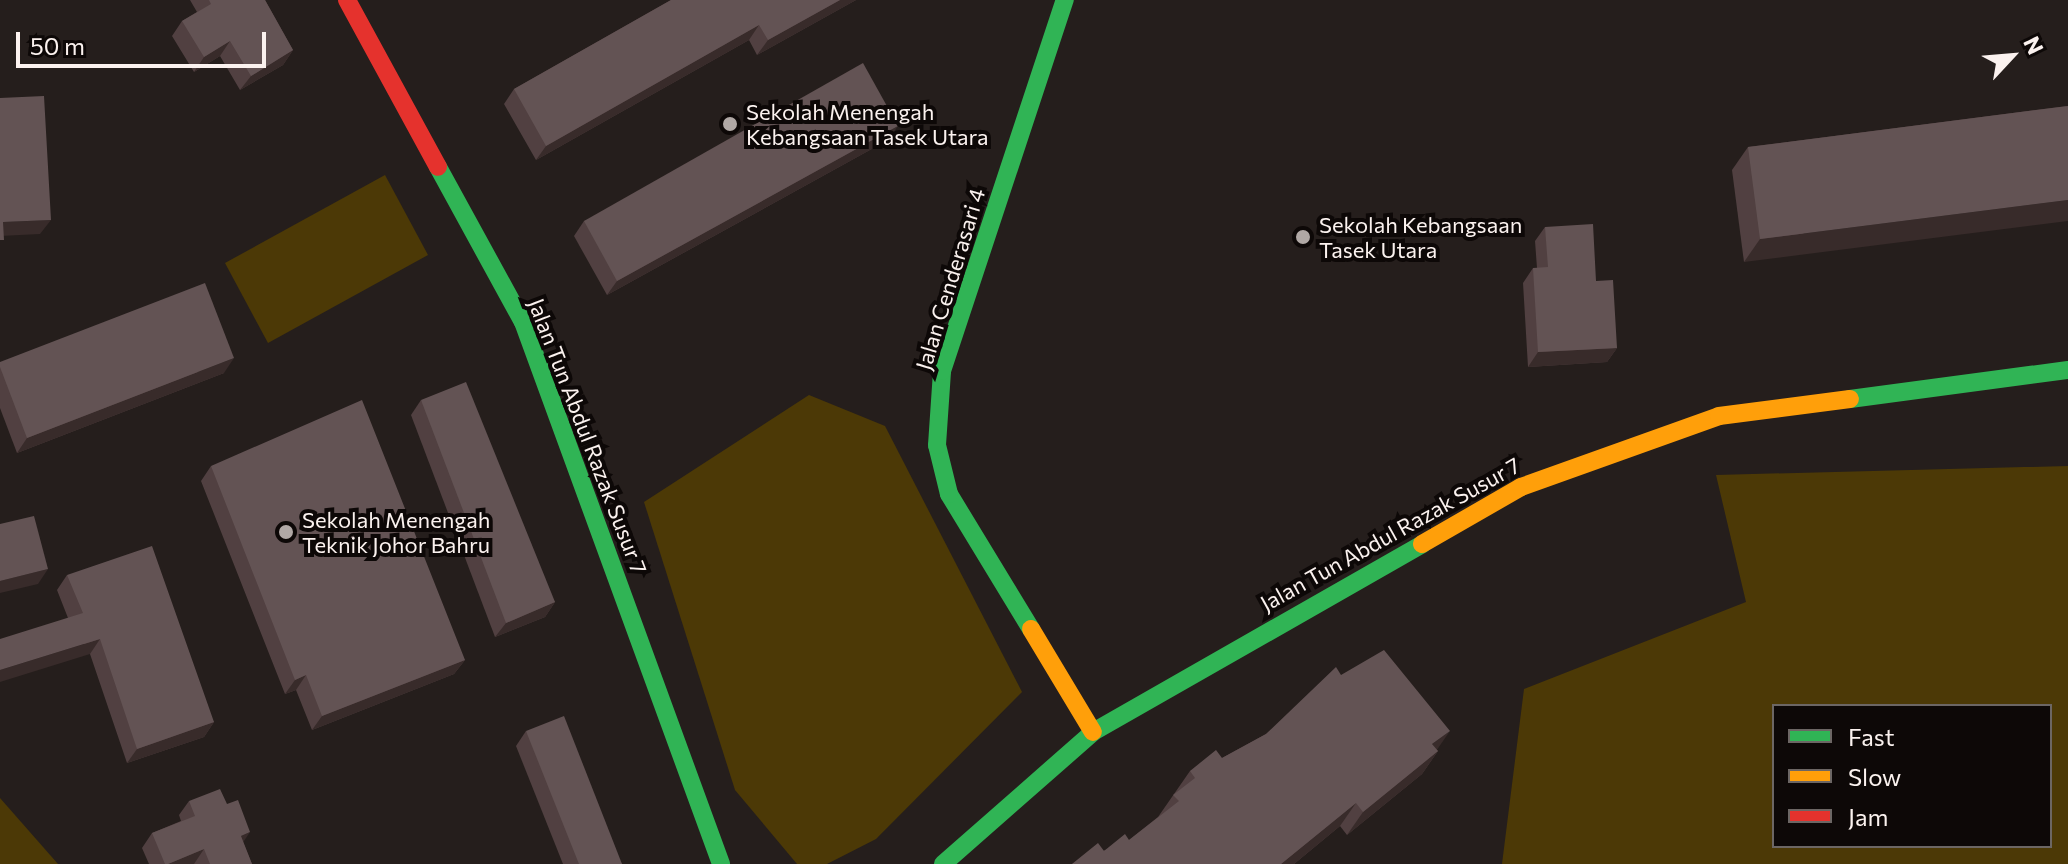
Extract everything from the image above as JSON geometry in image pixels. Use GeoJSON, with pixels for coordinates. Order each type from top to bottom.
{"type":"FeatureCollection","features":[{"type":"Feature","properties":{"kind":"street","name":"Jalan Tun Abdul Razak Susur 7"},"geometry":{"type":"LineString","coordinates":[[347,0],[523,322],[721,864]]}},
{"type":"Feature","properties":{"kind":"street","name":"Jalan Cenderasari 4"},"geometry":{"type":"LineString","coordinates":[[1065,0],[942,371],[937,445],[949,494],[1093,732]]}},
{"type":"Feature","properties":{"kind":"street","name":"Jalan Tun Abdul Razak Susur 7"},"geometry":{"type":"LineString","coordinates":[[943,864],[1093,732],[1521,487],[1685,425],[1719,416],[2068,370]]}},
{"type":"Feature","properties":{"kind":"shaded area"},"geometry":{"type":"Polygon","coordinates":[[[385,175],[428,255],[268,343],[225,263],[385,175]]]}},
{"type":"Feature","properties":{"kind":"shaded area"},"geometry":{"type":"Polygon","coordinates":[[[809,395],[885,426],[1022,692],[876,839],[827,864],[797,864],[735,790],[644,502],[809,395]]]}},
{"type":"Feature","properties":{"kind":"shaded area"},"geometry":{"type":"Polygon","coordinates":[[[2068,466],[2068,864],[1502,864],[1524,689],[1746,602],[1716,475],[2068,466]]]}},
{"type":"Feature","properties":{"kind":"shaded area"},"geometry":{"type":"Polygon","coordinates":[[[0,798],[58,864],[0,864],[0,798]]]}},
{"type":"Feature","properties":{"kind":"building"},"geometry":{"type":"Polygon","coordinates":[[[209,0],[265,0],[293,50],[251,76],[230,41],[204,57],[182,21],[211,4],[209,0]]]}},
{"type":"Feature","properties":{"kind":"building"},"geometry":{"type":"Polygon","coordinates":[[[671,0],[840,0],[768,40],[759,25],[546,146],[514,89],[671,0]]]}},
{"type":"Feature","properties":{"kind":"building"},"geometry":{"type":"Polygon","coordinates":[[[863,63],[898,126],[617,281],[584,221],[863,63]]]}},
{"type":"Feature","properties":{"kind":"building"},"geometry":{"type":"Polygon","coordinates":[[[44,96],[51,220],[3,222],[4,240],[0,240],[0,98],[44,96]]]}},
{"type":"Feature","properties":{"kind":"building"},"geometry":{"type":"Polygon","coordinates":[[[2068,106],[2068,200],[1760,239],[1748,147],[2068,106]]]}},
{"type":"Feature","properties":{"kind":"building"},"geometry":{"type":"Polygon","coordinates":[[[1593,224],[1596,281],[1613,280],[1617,348],[1538,352],[1533,268],[1548,267],[1545,227],[1593,224]]]}},
{"type":"Feature","properties":{"kind":"building"},"geometry":{"type":"Polygon","coordinates":[[[205,283],[234,358],[27,438],[0,362],[205,283]]]}},
{"type":"Feature","properties":{"kind":"building"},"geometry":{"type":"Polygon","coordinates":[[[466,382],[555,602],[506,623],[421,400],[466,382]]]}},
{"type":"Feature","properties":{"kind":"building"},"geometry":{"type":"Polygon","coordinates":[[[362,400],[465,660],[322,716],[306,675],[295,680],[211,466],[362,400]]]}},
{"type":"Feature","properties":{"kind":"building"},"geometry":{"type":"Polygon","coordinates":[[[34,516],[48,569],[0,581],[0,524],[34,516]]]}},
{"type":"Feature","properties":{"kind":"building"},"geometry":{"type":"Polygon","coordinates":[[[152,546],[214,722],[137,749],[100,639],[0,670],[0,639],[83,613],[67,575],[152,546]]]}},
{"type":"Feature","properties":{"kind":"building"},"geometry":{"type":"Polygon","coordinates":[[[1384,650],[1450,731],[1432,744],[1438,751],[1363,812],[1356,803],[1281,864],[1072,864],[1098,843],[1104,851],[1125,834],[1129,840],[1179,801],[1173,795],[1195,778],[1190,771],[1216,750],[1222,758],[1266,734],[1336,667],[1341,675],[1384,650]]]}},
{"type":"Feature","properties":{"kind":"building"},"geometry":{"type":"Polygon","coordinates":[[[564,716],[622,864],[579,864],[526,731],[564,716]]]}},
{"type":"Feature","properties":{"kind":"building"},"geometry":{"type":"Polygon","coordinates":[[[220,789],[227,804],[238,800],[250,832],[241,836],[252,864],[210,864],[204,849],[165,864],[152,833],[195,816],[189,801],[220,789]]]}},
{"type":"Feature","properties":{"kind":"traffic: fast"},"geometry":{"type":"LineString","coordinates":[[1031,629],[949,494],[937,445],[942,371],[1065,0]]}},
{"type":"Feature","properties":{"kind":"traffic: fast"},"geometry":{"type":"LineString","coordinates":[[438,167],[523,322],[721,864]]}},
{"type":"Feature","properties":{"kind":"traffic: fast"},"geometry":{"type":"LineString","coordinates":[[1850,399],[2068,370]]}},
{"type":"Feature","properties":{"kind":"traffic: fast"},"geometry":{"type":"LineString","coordinates":[[943,864],[1093,732],[1422,544]]}},
{"type":"Feature","properties":{"kind":"traffic: slow"},"geometry":{"type":"LineString","coordinates":[[1422,544],[1521,487],[1719,416],[1850,399]]}},
{"type":"Feature","properties":{"kind":"traffic: slow"},"geometry":{"type":"LineString","coordinates":[[1031,629],[1093,732]]}},
{"type":"Feature","properties":{"kind":"traffic: jam"},"geometry":{"type":"LineString","coordinates":[[347,0],[438,167]]}},
{"type":"Feature","properties":{"kind":"place","name":"Sekolah Menengah Kebangsaan Tasek Utara"},"geometry":{"type":"Point","coordinates":[730,124]}},
{"type":"Feature","properties":{"kind":"place","name":"Sekolah Kebangsaan Tasek Utara"},"geometry":{"type":"Point","coordinates":[1303,237]}},
{"type":"Feature","properties":{"kind":"place","name":"Sekolah Menengah Teknik Johor Bahru"},"geometry":{"type":"Point","coordinates":[286,532]}}]}
